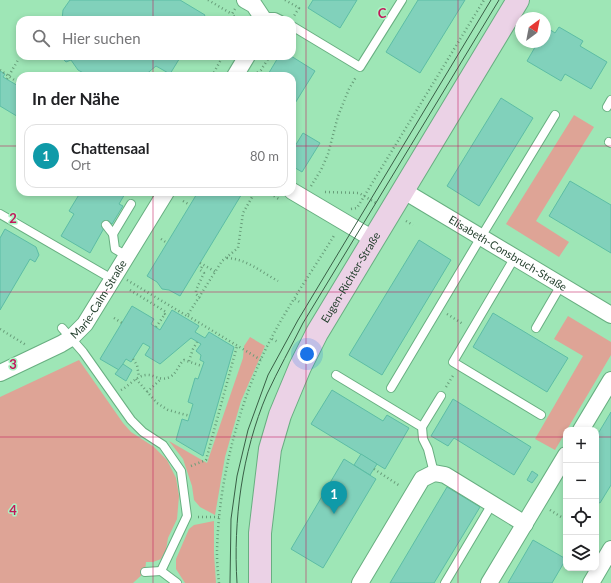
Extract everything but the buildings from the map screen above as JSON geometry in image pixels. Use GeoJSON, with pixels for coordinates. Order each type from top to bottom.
{"type":"FeatureCollection","features":[{"type":"Feature","properties":{"kind":"main road","name":"Eugen-Richter-Straße"},"geometry":{"type":"LineString","coordinates":[[260,583],[260,533],[270,449],[280,415],[300,367],[317,333],[518,0]]}},
{"type":"Feature","properties":{"kind":"street"},"geometry":{"type":"LineString","coordinates":[[245,0],[254,5],[260,16]]}},
{"type":"Feature","properties":{"kind":"street"},"geometry":{"type":"LineString","coordinates":[[237,72],[245,60]]}},
{"type":"Feature","properties":{"kind":"street"},"geometry":{"type":"LineString","coordinates":[[302,191],[342,221],[374,239]]}},
{"type":"Feature","properties":{"kind":"street","name":"Elisabeth-Consbruch-Straße"},"geometry":{"type":"LineString","coordinates":[[404,191],[611,315]]}},
{"type":"Feature","properties":{"kind":"street","name":"Marie-Calm-Straße"},"geometry":{"type":"LineString","coordinates":[[0,373],[61,344],[67,333],[85,324],[164,196]]}},
{"type":"Feature","properties":{"kind":"street"},"geometry":{"type":"LineString","coordinates":[[583,427],[611,380]]}},
{"type":"Feature","properties":{"kind":"street"},"geometry":{"type":"LineString","coordinates":[[489,583],[563,461]]}},
{"type":"Feature","properties":{"kind":"street"},"geometry":{"type":"LineString","coordinates":[[360,583],[422,479],[434,473],[445,475],[525,524]]}},
{"type":"Feature","properties":{"kind":"street"},"geometry":{"type":"LineString","coordinates":[[590,583],[611,549]]}},
{"type":"Feature","properties":{"kind":"lane"},"geometry":{"type":"LineString","coordinates":[[296,28],[360,67],[402,0]]}},
{"type":"Feature","properties":{"kind":"lane"},"geometry":{"type":"LineString","coordinates":[[391,388],[555,115]]}},
{"type":"Feature","properties":{"kind":"lane"},"geometry":{"type":"LineString","coordinates":[[113,234],[131,204]]}},
{"type":"Feature","properties":{"kind":"lane"},"geometry":{"type":"LineString","coordinates":[[0,214],[112,279]]}},
{"type":"Feature","properties":{"kind":"lane"},"geometry":{"type":"LineString","coordinates":[[106,225],[113,234],[115,249],[127,256]]}},
{"type":"Feature","properties":{"kind":"lane"},"geometry":{"type":"LineString","coordinates":[[515,257],[453,362],[541,415]]}},
{"type":"Feature","properties":{"kind":"lane"},"geometry":{"type":"LineString","coordinates":[[536,328],[561,285]]}},
{"type":"Feature","properties":{"kind":"lane"},"geometry":{"type":"LineString","coordinates":[[67,333],[83,352],[131,420],[143,432],[163,445],[181,471],[187,516],[161,571]]}},
{"type":"Feature","properties":{"kind":"lane"},"geometry":{"type":"LineString","coordinates":[[336,375],[422,427]]}},
{"type":"Feature","properties":{"kind":"lane"},"geometry":{"type":"LineString","coordinates":[[434,473],[428,449],[423,439],[422,427],[441,396]]}},
{"type":"Feature","properties":{"kind":"lane"},"geometry":{"type":"LineString","coordinates":[[445,583],[492,504]]}},
{"type":"Feature","properties":{"kind":"lane"},"geometry":{"type":"LineString","coordinates":[[145,572],[161,571],[176,583]]}},
{"type":"Feature","properties":{"kind":"path"},"geometry":{"type":"LineString","coordinates":[[208,0],[232,14]]}},
{"type":"Feature","properties":{"kind":"path"},"geometry":{"type":"LineString","coordinates":[[285,0],[299,8],[294,16]]}},
{"type":"Feature","properties":{"kind":"path"},"geometry":{"type":"LineString","coordinates":[[219,583],[217,553],[219,517],[228,457],[244,403],[261,360],[295,299],[342,221],[350,209],[357,208],[484,0]]}},
{"type":"Feature","properties":{"kind":"path"},"geometry":{"type":"LineString","coordinates":[[8,78],[18,60]]}},
{"type":"Feature","properties":{"kind":"path"},"geometry":{"type":"LineString","coordinates":[[214,72],[221,60]]}},
{"type":"Feature","properties":{"kind":"path"},"geometry":{"type":"LineString","coordinates":[[258,72],[267,60]]}},
{"type":"Feature","properties":{"kind":"path"},"geometry":{"type":"LineString","coordinates":[[0,70],[8,78]]}},
{"type":"Feature","properties":{"kind":"path"},"geometry":{"type":"LineString","coordinates":[[4,76],[16,83]]}},
{"type":"Feature","properties":{"kind":"path"},"geometry":{"type":"LineString","coordinates":[[302,191],[321,170],[328,154],[338,116],[352,84]]}},
{"type":"Feature","properties":{"kind":"path"},"geometry":{"type":"LineString","coordinates":[[302,191],[305,181]]}},
{"type":"Feature","properties":{"kind":"path"},"geometry":{"type":"LineString","coordinates":[[302,191],[318,189]]}},
{"type":"Feature","properties":{"kind":"path"},"geometry":{"type":"LineString","coordinates":[[324,192],[359,193],[413,225]]}},
{"type":"Feature","properties":{"kind":"path"},"geometry":{"type":"LineString","coordinates":[[188,316],[222,261],[238,248],[243,213],[253,196]]}},
{"type":"Feature","properties":{"kind":"path"},"geometry":{"type":"LineString","coordinates":[[184,202],[190,205]]}},
{"type":"Feature","properties":{"kind":"path"},"geometry":{"type":"LineString","coordinates":[[161,239],[167,243]]}},
{"type":"Feature","properties":{"kind":"path"},"geometry":{"type":"LineString","coordinates":[[226,258],[237,258],[253,265],[278,281]]}},
{"type":"Feature","properties":{"kind":"path"},"geometry":{"type":"LineString","coordinates":[[200,298],[196,294],[196,290],[204,273],[200,270],[202,264],[216,272]]}},
{"type":"Feature","properties":{"kind":"path"},"geometry":{"type":"LineString","coordinates":[[134,284],[261,360]]}},
{"type":"Feature","properties":{"kind":"path"},"geometry":{"type":"LineString","coordinates":[[130,290],[166,312],[165,314],[168,316]]}},
{"type":"Feature","properties":{"kind":"path"},"geometry":{"type":"LineString","coordinates":[[295,299],[301,303]]}},
{"type":"Feature","properties":{"kind":"path"},"geometry":{"type":"LineString","coordinates":[[156,327],[165,314]]}},
{"type":"Feature","properties":{"kind":"path"},"geometry":{"type":"LineString","coordinates":[[114,318],[122,322]]}},
{"type":"Feature","properties":{"kind":"path"},"geometry":{"type":"LineString","coordinates":[[0,329],[30,348]]}},
{"type":"Feature","properties":{"kind":"path"},"geometry":{"type":"LineString","coordinates":[[272,339],[278,342]]}},
{"type":"Feature","properties":{"kind":"path"},"geometry":{"type":"LineString","coordinates":[[189,361],[197,342]]}},
{"type":"Feature","properties":{"kind":"path"},"geometry":{"type":"LineString","coordinates":[[181,471],[206,460],[228,373],[232,366],[238,346]]}},
{"type":"Feature","properties":{"kind":"path"},"geometry":{"type":"LineString","coordinates":[[133,359],[137,365],[138,378],[147,392],[157,403],[168,410],[190,416]]}},
{"type":"Feature","properties":{"kind":"path"},"geometry":{"type":"LineString","coordinates":[[147,392],[160,380],[169,378],[175,374],[184,360],[202,366]]}},
{"type":"Feature","properties":{"kind":"path"},"geometry":{"type":"LineString","coordinates":[[441,396],[459,366]]}},
{"type":"Feature","properties":{"kind":"path"},"geometry":{"type":"LineString","coordinates":[[111,392],[123,389],[138,378],[146,375],[160,380]]}},
{"type":"Feature","properties":{"kind":"path"},"geometry":{"type":"LineString","coordinates":[[374,470],[396,484]]}},
{"type":"Feature","properties":{"kind":"path"},"geometry":{"type":"LineString","coordinates":[[538,503],[563,518]]}},
{"type":"Feature","properties":{"kind":"path"},"geometry":{"type":"LineString","coordinates":[[187,516],[219,517]]}},
{"type":"Feature","properties":{"kind":"shaded area"},"geometry":{"type":"Polygon","coordinates":[[[574,115],[594,127],[536,221],[569,242],[559,257],[506,224],[574,115]]]}},
{"type":"Feature","properties":{"kind":"shaded area"},"geometry":{"type":"Polygon","coordinates":[[[568,316],[611,342],[611,355],[569,427],[563,427],[563,436],[555,450],[535,439],[583,356],[554,339],[568,316]]]}},
{"type":"Feature","properties":{"kind":"shaded area"},"geometry":{"type":"Polygon","coordinates":[[[250,337],[265,346],[241,401],[225,457],[215,515],[200,507],[194,500],[192,486],[183,459],[169,441],[207,463],[243,358],[244,346],[250,337]]]}},
{"type":"Feature","properties":{"kind":"shaded area"},"geometry":{"type":"Polygon","coordinates":[[[79,360],[123,423],[131,432],[154,447],[167,460],[176,478],[179,496],[177,519],[168,538],[166,550],[161,559],[153,562],[146,562],[145,572],[133,583],[0,583],[0,397],[79,360]]]}},
{"type":"Feature","properties":{"kind":"shaded area"},"geometry":{"type":"Polygon","coordinates":[[[214,521],[216,583],[185,583],[176,569],[176,559],[189,529],[194,525],[214,521]]]}},
{"type":"Feature","properties":{"kind":"tram line"},"geometry":{"type":"LineString","coordinates":[[230,583],[231,519],[237,476],[248,430],[268,375],[298,320],[491,0]]}},
{"type":"Feature","properties":{"kind":"tram line"},"geometry":{"type":"LineString","coordinates":[[237,583],[236,535],[241,487],[251,440],[258,416],[267,394],[303,323],[499,0]]}},
{"type":"Feature","properties":{"kind":"place","name":"Chattensaal"},"geometry":{"type":"Point","coordinates":[334,514]}}]}
